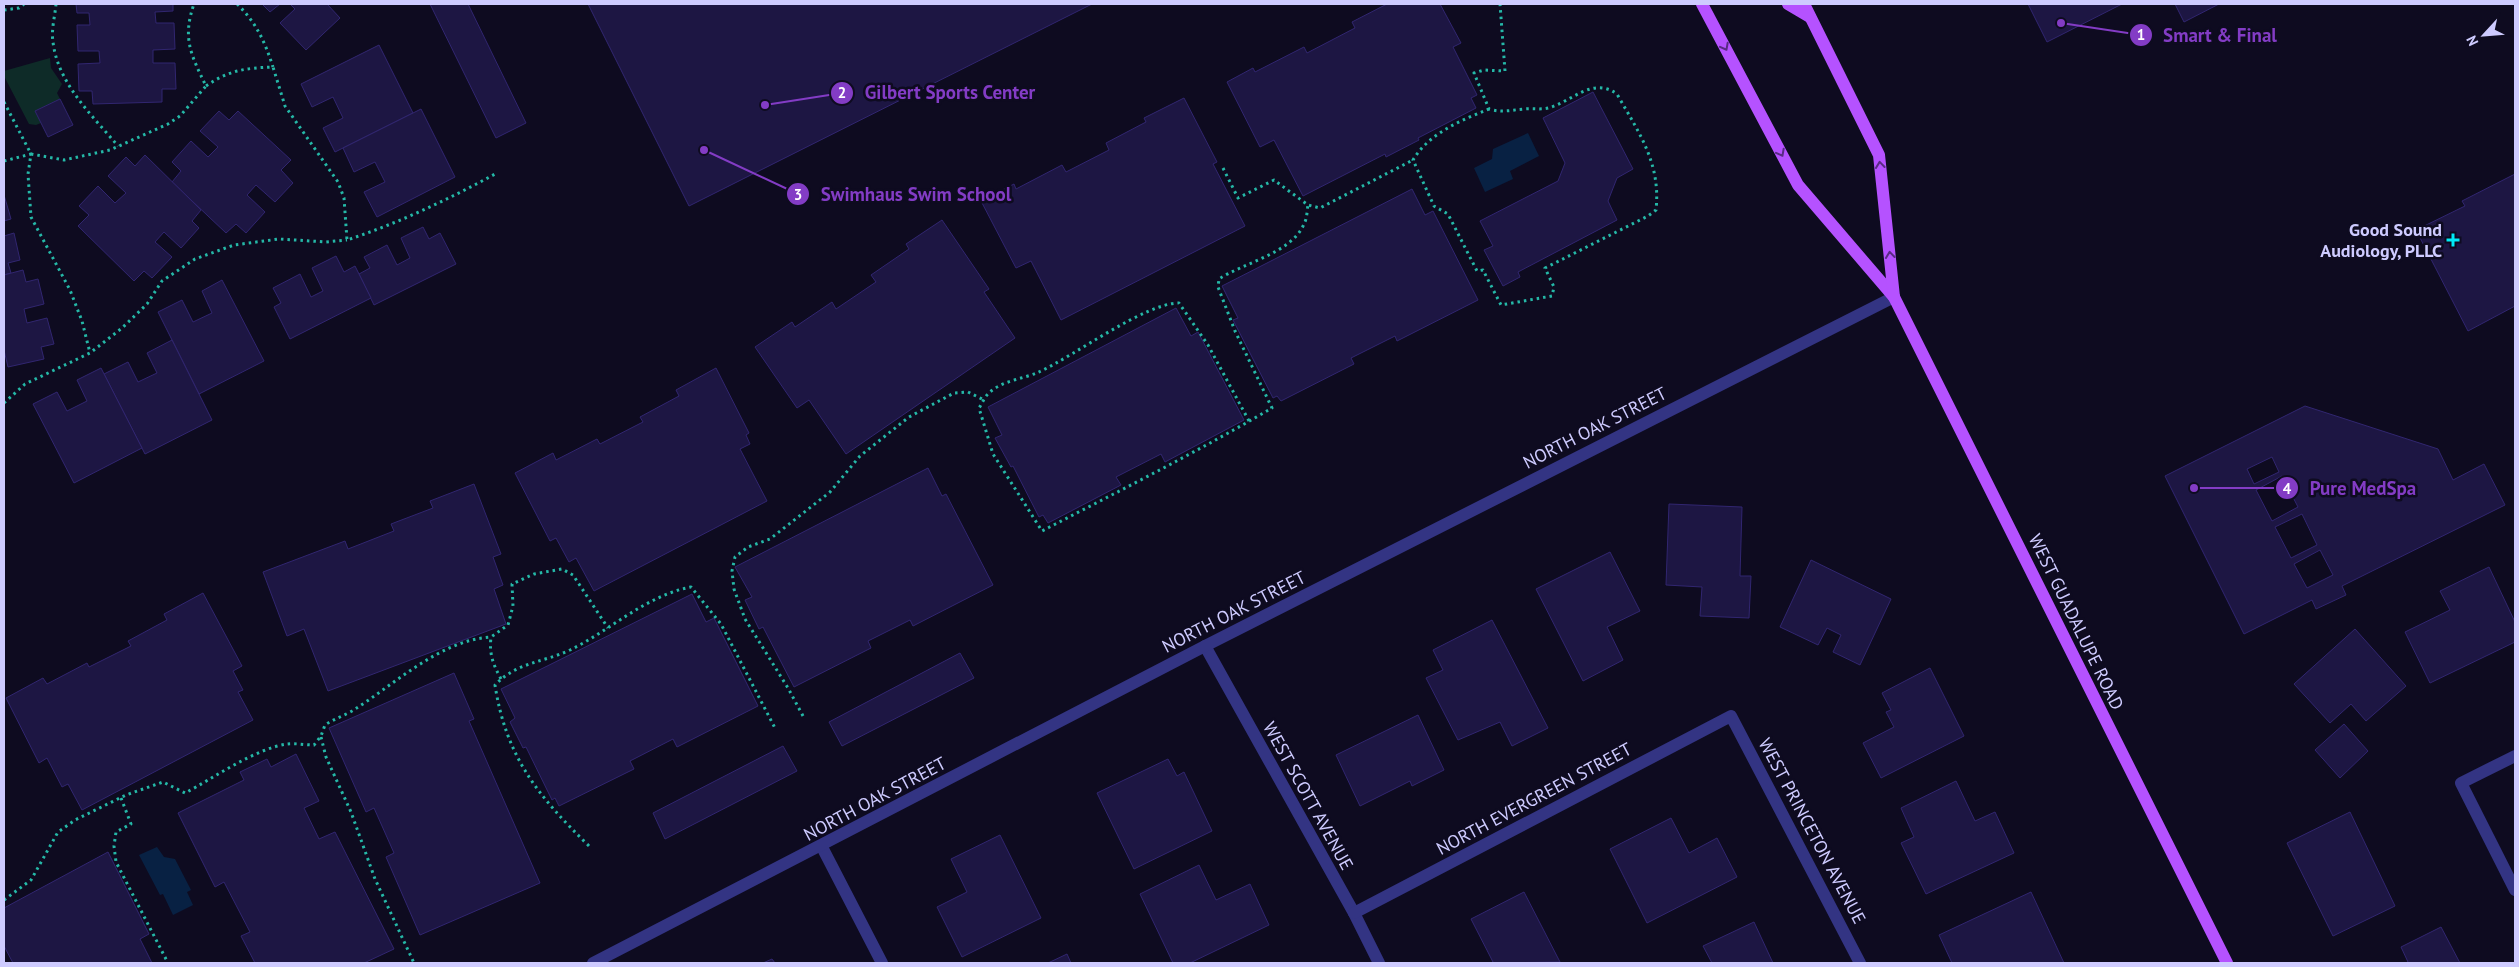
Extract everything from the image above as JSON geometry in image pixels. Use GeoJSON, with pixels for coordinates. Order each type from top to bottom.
{"type":"FeatureCollection","features":[{"type":"Feature","properties":{"kind":"main road","name":"WEST GUADALUPE ROAD"},"geometry":{"type":"LineString","coordinates":[[1702,4],[1798,186],[1894,297],[2227,963]]}},
{"type":"Feature","properties":{"kind":"main road"},"geometry":{"type":"LineString","coordinates":[[1788,4],[1810,16]]}},
{"type":"Feature","properties":{"kind":"main road","name":"WEST GUADALUPE ROAD"},"geometry":{"type":"LineString","coordinates":[[1804,4],[1879,155],[1894,297]]}},
{"type":"Feature","properties":{"kind":"street","name":"NORTH OAK STREET"},"geometry":{"type":"LineString","coordinates":[[593,963],[822,847],[1205,646],[1894,297]]}},
{"type":"Feature","properties":{"kind":"street","name":"WEST SCOTT AVENUE"},"geometry":{"type":"LineString","coordinates":[[1205,646],[1354,913],[1379,963]]}},
{"type":"Feature","properties":{"kind":"street","name":"NORTH EVERGREEN STREET"},"geometry":{"type":"LineString","coordinates":[[1354,913],[1731,716]]}},
{"type":"Feature","properties":{"kind":"street","name":"WEST PRINCETON AVENUE"},"geometry":{"type":"LineString","coordinates":[[1731,716],[1860,963]]}},
{"type":"Feature","properties":{"kind":"street"},"geometry":{"type":"LineString","coordinates":[[2515,756],[2461,783],[2515,890]]}},
{"type":"Feature","properties":{"kind":"street"},"geometry":{"type":"LineString","coordinates":[[822,847],[882,963]]}},
{"type":"Feature","properties":{"kind":"path"},"geometry":{"type":"LineString","coordinates":[[4,10],[19,8],[24,4]]}},
{"type":"Feature","properties":{"kind":"path"},"geometry":{"type":"LineString","coordinates":[[56,4],[52,41],[59,71],[68,86],[118,146]]}},
{"type":"Feature","properties":{"kind":"path"},"geometry":{"type":"LineString","coordinates":[[194,4],[188,22],[189,50],[206,86]]}},
{"type":"Feature","properties":{"kind":"path"},"geometry":{"type":"LineString","coordinates":[[237,4],[247,14],[262,36],[274,67],[285,106],[338,182],[344,198],[347,240]]}},
{"type":"Feature","properties":{"kind":"path"},"geometry":{"type":"LineString","coordinates":[[1489,109],[1474,73],[1484,70],[1505,71],[1500,4]]}},
{"type":"Feature","properties":{"kind":"path"},"geometry":{"type":"LineString","coordinates":[[4,161],[31,154],[64,160],[110,150],[168,124],[180,116],[206,86],[222,75],[246,68],[274,67]]}},
{"type":"Feature","properties":{"kind":"path"},"geometry":{"type":"LineString","coordinates":[[1223,168],[1238,198],[1274,180],[1308,205],[1320,208],[1413,160],[1419,150],[1443,131],[1489,109],[1502,112],[1550,108],[1589,89],[1600,86],[1609,88],[1617,94],[1647,145],[1655,179],[1656,210],[1648,216],[1546,268],[1554,287],[1552,296],[1501,305],[1483,270],[1477,271],[1448,214],[1434,206],[1413,160]]}},
{"type":"Feature","properties":{"kind":"path"},"geometry":{"type":"LineString","coordinates":[[4,102],[31,154],[28,174],[31,217],[70,290],[82,321],[90,353]]}},
{"type":"Feature","properties":{"kind":"path"},"geometry":{"type":"LineString","coordinates":[[4,403],[25,384],[90,353],[122,328],[140,310],[162,281],[195,259],[234,245],[279,239],[326,242],[347,240],[390,225],[452,197],[497,173]]}},
{"type":"Feature","properties":{"kind":"path"},"geometry":{"type":"LineString","coordinates":[[1249,421],[1208,345],[1179,303],[1167,303],[1037,373],[1001,386],[987,394],[979,408],[993,454],[1042,531],[1249,421],[1272,408],[1220,298],[1219,279],[1231,271],[1277,251],[1296,237],[1304,225],[1308,205]]}},
{"type":"Feature","properties":{"kind":"path"},"geometry":{"type":"LineString","coordinates":[[803,716],[745,619],[734,589],[732,570],[735,557],[748,547],[770,539],[830,492],[860,456],[909,417],[954,393],[968,392],[984,400]]}},
{"type":"Feature","properties":{"kind":"path"},"geometry":{"type":"LineString","coordinates":[[4,900],[31,880],[58,832],[75,820],[121,798],[163,782],[185,793],[256,755],[289,744],[314,745],[321,736],[325,725],[352,710],[411,669],[477,638],[492,637],[508,625],[513,606],[512,584],[534,574],[562,569],[573,575],[608,628]]}},
{"type":"Feature","properties":{"kind":"path"},"geometry":{"type":"LineString","coordinates":[[589,846],[553,811],[517,759],[499,708],[495,685],[501,678],[524,664],[543,661],[568,651],[599,635],[654,600],[676,590],[691,587],[721,624],[776,730]]}},
{"type":"Feature","properties":{"kind":"path"},"geometry":{"type":"LineString","coordinates":[[492,637],[490,652],[494,666],[501,678]]}},
{"type":"Feature","properties":{"kind":"path"},"geometry":{"type":"LineString","coordinates":[[321,736],[326,757],[351,812],[374,879],[414,963]]}},
{"type":"Feature","properties":{"kind":"path"},"geometry":{"type":"LineString","coordinates":[[121,798],[131,824],[116,832],[114,846],[116,862],[168,963]]}},
{"type":"Feature","properties":{"kind":"green space"},"geometry":{"type":"Polygon","coordinates":[[[50,58],[51,68],[62,84],[57,93],[60,99],[35,111],[41,123],[36,125],[29,124],[4,76],[4,71],[50,58]]]}},
{"type":"Feature","properties":{"kind":"water"},"geometry":{"type":"Polygon","coordinates":[[[1528,133],[1539,156],[1510,171],[1513,179],[1485,192],[1474,168],[1492,159],[1493,149],[1528,133]]]}},
{"type":"Feature","properties":{"kind":"water"},"geometry":{"type":"Polygon","coordinates":[[[157,847],[164,857],[175,859],[191,890],[187,892],[193,905],[173,915],[163,894],[160,895],[139,855],[157,847]]]}},
{"type":"Feature","properties":{"kind":"building"},"geometry":{"type":"Polygon","coordinates":[[[76,4],[173,4],[173,11],[155,12],[156,23],[174,23],[175,49],[153,50],[153,63],[175,63],[176,89],[162,89],[162,102],[93,104],[92,91],[79,91],[78,64],[100,63],[99,51],[78,51],[77,25],[90,25],[89,13],[77,13],[76,4]]]}},
{"type":"Feature","properties":{"kind":"building"},"geometry":{"type":"Polygon","coordinates":[[[262,4],[280,4],[270,12],[262,4]]]}},
{"type":"Feature","properties":{"kind":"building"},"geometry":{"type":"Polygon","coordinates":[[[290,4],[327,4],[340,18],[306,50],[280,23],[295,9],[290,4]]]}},
{"type":"Feature","properties":{"kind":"building"},"geometry":{"type":"Polygon","coordinates":[[[430,4],[468,4],[526,123],[496,138],[430,4]]]}},
{"type":"Feature","properties":{"kind":"building"},"geometry":{"type":"Polygon","coordinates":[[[588,4],[1092,4],[689,206],[588,4]]]}},
{"type":"Feature","properties":{"kind":"building"},"geometry":{"type":"Polygon","coordinates":[[[1387,4],[1440,4],[1461,43],[1453,47],[1477,95],[1471,98],[1476,108],[1386,157],[1385,154],[1303,196],[1274,140],[1260,147],[1227,82],[1253,68],[1255,72],[1304,47],[1307,53],[1355,28],[1352,22],[1387,4]]]}},
{"type":"Feature","properties":{"kind":"building"},"geometry":{"type":"Polygon","coordinates":[[[2028,4],[2122,4],[2047,42],[2028,4]]]}},
{"type":"Feature","properties":{"kind":"building"},"geometry":{"type":"Polygon","coordinates":[[[2175,4],[2219,4],[2184,22],[2175,4]]]}},
{"type":"Feature","properties":{"kind":"building"},"geometry":{"type":"Polygon","coordinates":[[[379,45],[413,113],[335,152],[323,128],[343,118],[333,97],[312,107],[301,84],[379,45]]]}},
{"type":"Feature","properties":{"kind":"building"},"geometry":{"type":"Polygon","coordinates":[[[1593,92],[1633,169],[1617,178],[1608,201],[1617,220],[1518,272],[1520,277],[1503,286],[1484,250],[1493,246],[1480,221],[1558,181],[1565,163],[1543,118],[1593,92]]]}},
{"type":"Feature","properties":{"kind":"building"},"geometry":{"type":"Polygon","coordinates":[[[1184,98],[1217,162],[1213,164],[1245,226],[1061,320],[1031,261],[1016,268],[981,201],[1014,184],[1016,189],[1062,165],[1066,172],[1109,150],[1106,143],[1146,122],[1144,118],[1184,98]]]}},
{"type":"Feature","properties":{"kind":"building"},"geometry":{"type":"Polygon","coordinates":[[[60,99],[73,125],[48,137],[35,111],[60,99]]]}},
{"type":"Feature","properties":{"kind":"building"},"geometry":{"type":"Polygon","coordinates":[[[421,109],[455,177],[377,217],[364,192],[385,182],[375,162],[354,172],[343,148],[421,109]]]}},
{"type":"Feature","properties":{"kind":"building"},"geometry":{"type":"Polygon","coordinates":[[[219,111],[229,120],[238,111],[291,160],[281,170],[293,183],[275,202],[256,185],[247,195],[265,212],[246,233],[236,224],[226,233],[172,182],[181,171],[172,162],[191,141],[208,157],[218,147],[200,131],[219,111]]]}},
{"type":"Feature","properties":{"kind":"building"},"geometry":{"type":"Polygon","coordinates":[[[145,155],[201,210],[192,221],[199,228],[181,248],[164,232],[155,242],[172,257],[152,278],[144,271],[134,281],[78,226],[89,215],[79,206],[98,186],[115,203],[126,193],[108,176],[126,157],[135,166],[145,155]]]}},
{"type":"Feature","properties":{"kind":"building"},"geometry":{"type":"Polygon","coordinates":[[[2515,174],[2515,306],[2468,331],[2416,230],[2465,206],[2462,201],[2515,174]]]}},
{"type":"Feature","properties":{"kind":"building"},"geometry":{"type":"Polygon","coordinates":[[[1412,189],[1425,215],[1433,211],[1478,300],[1397,341],[1395,336],[1351,358],[1354,364],[1281,401],[1277,396],[1273,398],[1233,320],[1238,318],[1222,286],[1412,189]]]}},
{"type":"Feature","properties":{"kind":"building"},"geometry":{"type":"Polygon","coordinates":[[[4,195],[11,219],[4,221],[4,195]]]}},
{"type":"Feature","properties":{"kind":"building"},"geometry":{"type":"Polygon","coordinates":[[[942,220],[989,289],[984,292],[1015,338],[846,454],[809,400],[797,408],[755,347],[792,322],[795,327],[832,302],[836,309],[876,282],[871,275],[909,249],[906,244],[942,220]]]}},
{"type":"Feature","properties":{"kind":"building"},"geometry":{"type":"Polygon","coordinates":[[[423,227],[429,239],[440,233],[456,264],[374,305],[359,274],[370,268],[364,257],[387,245],[397,265],[410,258],[401,238],[423,227]]]}},
{"type":"Feature","properties":{"kind":"building"},"geometry":{"type":"Polygon","coordinates":[[[14,233],[20,260],[8,263],[11,273],[4,275],[4,236],[14,233]]]}},
{"type":"Feature","properties":{"kind":"building"},"geometry":{"type":"Polygon","coordinates":[[[336,256],[344,272],[355,266],[371,298],[290,339],[274,307],[281,303],[273,288],[300,274],[311,297],[323,291],[312,268],[336,256]]]}},
{"type":"Feature","properties":{"kind":"building"},"geometry":{"type":"Polygon","coordinates":[[[23,270],[26,282],[38,279],[44,304],[24,309],[27,323],[47,318],[54,344],[41,347],[44,359],[8,367],[4,350],[4,275],[23,270]]]}},
{"type":"Feature","properties":{"kind":"building"},"geometry":{"type":"Polygon","coordinates":[[[222,280],[264,361],[199,394],[158,312],[182,300],[193,322],[212,313],[202,291],[222,280]]]}},
{"type":"Feature","properties":{"kind":"building"},"geometry":{"type":"Polygon","coordinates":[[[1176,308],[1191,336],[1198,332],[1244,420],[1165,462],[1161,454],[1116,477],[1121,485],[1048,523],[1043,515],[1039,517],[1013,466],[1011,467],[995,438],[1002,435],[988,407],[1176,308]]]}},
{"type":"Feature","properties":{"kind":"building"},"geometry":{"type":"Polygon","coordinates":[[[172,340],[212,420],[145,454],[104,374],[128,362],[138,382],[157,373],[147,353],[172,340]]]}},
{"type":"Feature","properties":{"kind":"building"},"geometry":{"type":"Polygon","coordinates":[[[101,368],[142,448],[74,483],[33,404],[57,392],[67,411],[87,401],[77,380],[101,368]]]}},
{"type":"Feature","properties":{"kind":"building"},"geometry":{"type":"Polygon","coordinates":[[[716,368],[749,433],[746,435],[750,444],[740,449],[767,501],[594,591],[576,558],[569,562],[556,538],[550,541],[515,473],[553,453],[556,460],[597,439],[600,444],[643,422],[640,417],[679,396],[676,390],[716,368]]]}},
{"type":"Feature","properties":{"kind":"building"},"geometry":{"type":"Polygon","coordinates":[[[2305,406],[2438,449],[2453,480],[2484,464],[2505,505],[2342,586],[2346,595],[2316,609],[2312,600],[2244,634],[2165,476],[2305,406]],[[2272,457],[2247,469],[2254,484],[2279,472],[2272,457]],[[2282,476],[2256,490],[2272,521],[2298,507],[2282,476]],[[2302,514],[2275,527],[2291,558],[2317,545],[2302,514]],[[2320,550],[2294,564],[2307,588],[2333,575],[2320,550]]]}},
{"type":"Feature","properties":{"kind":"building"},"geometry":{"type":"Polygon","coordinates":[[[928,468],[942,496],[946,494],[993,585],[913,626],[910,620],[868,641],[871,648],[794,687],[763,627],[759,629],[745,600],[752,597],[735,567],[928,468]]]}},
{"type":"Feature","properties":{"kind":"building"},"geometry":{"type":"Polygon","coordinates":[[[474,484],[501,554],[493,557],[503,585],[494,589],[506,624],[328,691],[304,629],[287,636],[263,572],[345,541],[348,549],[394,531],[391,524],[433,508],[430,501],[474,484]]]}},
{"type":"Feature","properties":{"kind":"building"},"geometry":{"type":"Polygon","coordinates":[[[1669,504],[1742,507],[1740,576],[1751,576],[1749,618],[1700,616],[1702,587],[1666,585],[1669,504]]]}},
{"type":"Feature","properties":{"kind":"building"},"geometry":{"type":"Polygon","coordinates":[[[1610,552],[1640,611],[1607,627],[1623,660],[1583,681],[1536,589],[1610,552]]]}},
{"type":"Feature","properties":{"kind":"building"},"geometry":{"type":"Polygon","coordinates":[[[1811,560],[1891,599],[1860,665],[1833,652],[1841,635],[1827,628],[1818,645],[1780,627],[1811,560]]]}},
{"type":"Feature","properties":{"kind":"building"},"geometry":{"type":"Polygon","coordinates":[[[2489,567],[2515,622],[2515,642],[2430,683],[2405,632],[2450,610],[2440,591],[2489,567]]]}},
{"type":"Feature","properties":{"kind":"building"},"geometry":{"type":"Polygon","coordinates":[[[203,593],[242,666],[233,671],[243,690],[238,692],[253,720],[82,810],[68,784],[62,787],[47,758],[39,763],[6,698],[43,678],[47,684],[87,663],[89,667],[131,646],[128,641],[167,620],[164,614],[203,593]]]}},
{"type":"Feature","properties":{"kind":"building"},"geometry":{"type":"Polygon","coordinates":[[[692,594],[706,622],[714,618],[758,706],[677,747],[673,739],[630,761],[634,769],[559,806],[555,798],[552,800],[526,747],[523,748],[510,722],[515,718],[501,689],[692,594]]]}},
{"type":"Feature","properties":{"kind":"building"},"geometry":{"type":"Polygon","coordinates":[[[1492,620],[1548,728],[1512,746],[1500,722],[1458,740],[1426,678],[1443,670],[1433,650],[1492,620]]]}},
{"type":"Feature","properties":{"kind":"building"},"geometry":{"type":"Polygon","coordinates":[[[2355,629],[2406,686],[2366,721],[2351,704],[2330,723],[2294,684],[2355,629]]]}},
{"type":"Feature","properties":{"kind":"building"},"geometry":{"type":"Polygon","coordinates":[[[960,653],[974,678],[842,746],[829,722],[960,653]]]}},
{"type":"Feature","properties":{"kind":"building"},"geometry":{"type":"Polygon","coordinates":[[[1930,668],[1964,736],[1881,778],[1863,743],[1894,727],[1886,712],[1891,710],[1882,693],[1930,668]]]}},
{"type":"Feature","properties":{"kind":"building"},"geometry":{"type":"Polygon","coordinates":[[[454,673],[474,719],[469,721],[540,883],[420,935],[386,857],[394,853],[374,808],[366,812],[329,728],[454,673]]]}},
{"type":"Feature","properties":{"kind":"building"},"geometry":{"type":"Polygon","coordinates":[[[1418,715],[1444,770],[1412,786],[1410,781],[1360,806],[1336,755],[1418,715]]]}},
{"type":"Feature","properties":{"kind":"building"},"geometry":{"type":"Polygon","coordinates":[[[2344,724],[2368,751],[2340,778],[2315,750],[2344,724]]]}},
{"type":"Feature","properties":{"kind":"building"},"geometry":{"type":"Polygon","coordinates":[[[783,746],[797,771],[665,839],[653,813],[783,746]]]}},
{"type":"Feature","properties":{"kind":"building"},"geometry":{"type":"Polygon","coordinates":[[[296,754],[319,801],[304,808],[319,839],[335,832],[394,949],[364,963],[255,963],[241,936],[250,932],[224,882],[215,887],[178,813],[244,780],[240,772],[267,759],[271,767],[296,754]]]}},
{"type":"Feature","properties":{"kind":"building"},"geometry":{"type":"Polygon","coordinates":[[[1168,759],[1177,776],[1184,772],[1212,831],[1134,869],[1097,793],[1168,759]]]}},
{"type":"Feature","properties":{"kind":"building"},"geometry":{"type":"Polygon","coordinates":[[[1956,781],[1975,821],[1995,812],[2014,853],[1926,894],[1901,843],[1914,837],[1901,808],[1956,781]]]}},
{"type":"Feature","properties":{"kind":"building"},"geometry":{"type":"Polygon","coordinates":[[[2350,812],[2395,906],[2333,936],[2287,843],[2350,812]]]}},
{"type":"Feature","properties":{"kind":"building"},"geometry":{"type":"Polygon","coordinates":[[[1671,818],[1689,853],[1717,838],[1737,877],[1647,923],[1610,849],[1671,818]]]}},
{"type":"Feature","properties":{"kind":"building"},"geometry":{"type":"Polygon","coordinates":[[[1000,835],[1041,918],[962,957],[937,907],[967,892],[951,859],[1000,835]]]}},
{"type":"Feature","properties":{"kind":"building"},"geometry":{"type":"Polygon","coordinates":[[[108,852],[149,934],[140,939],[152,963],[13,963],[4,946],[4,908],[108,852]]]}},
{"type":"Feature","properties":{"kind":"building"},"geometry":{"type":"Polygon","coordinates":[[[1199,865],[1216,900],[1250,884],[1269,925],[1190,963],[1173,963],[1140,894],[1199,865]]]}},
{"type":"Feature","properties":{"kind":"building"},"geometry":{"type":"Polygon","coordinates":[[[1524,892],[1560,962],[1490,963],[1493,962],[1471,919],[1524,892]]]}},
{"type":"Feature","properties":{"kind":"building"},"geometry":{"type":"Polygon","coordinates":[[[2031,892],[2064,963],[1952,963],[1939,935],[2031,892]]]}},
{"type":"Feature","properties":{"kind":"building"},"geometry":{"type":"Polygon","coordinates":[[[1754,922],[1773,963],[1712,963],[1703,946],[1754,922]]]}},
{"type":"Feature","properties":{"kind":"building"},"geometry":{"type":"Polygon","coordinates":[[[2441,927],[2460,963],[2405,963],[2408,962],[2401,947],[2441,927]]]}},
{"type":"Feature","properties":{"kind":"building"},"geometry":{"type":"Polygon","coordinates":[[[1067,954],[1071,963],[1048,963],[1067,954]]]}},
{"type":"Feature","properties":{"kind":"building"},"geometry":{"type":"Polygon","coordinates":[[[772,959],[775,963],[763,963],[772,959]]]}},
{"type":"Feature","properties":{"kind":"place","name":"Smart & Final"},"geometry":{"type":"Point","coordinates":[2061,23]}},
{"type":"Feature","properties":{"kind":"place","name":"Gilbert Sports Center"},"geometry":{"type":"Point","coordinates":[765,105]}},
{"type":"Feature","properties":{"kind":"place","name":"Swimhaus Swim School"},"geometry":{"type":"Point","coordinates":[704,150]}},
{"type":"Feature","properties":{"kind":"place","name":"Good Sound Audiology, PLLC"},"geometry":{"type":"Point","coordinates":[2453,240]}},
{"type":"Feature","properties":{"kind":"place","name":"Pure MedSpa"},"geometry":{"type":"Point","coordinates":[2194,488]}}]}
